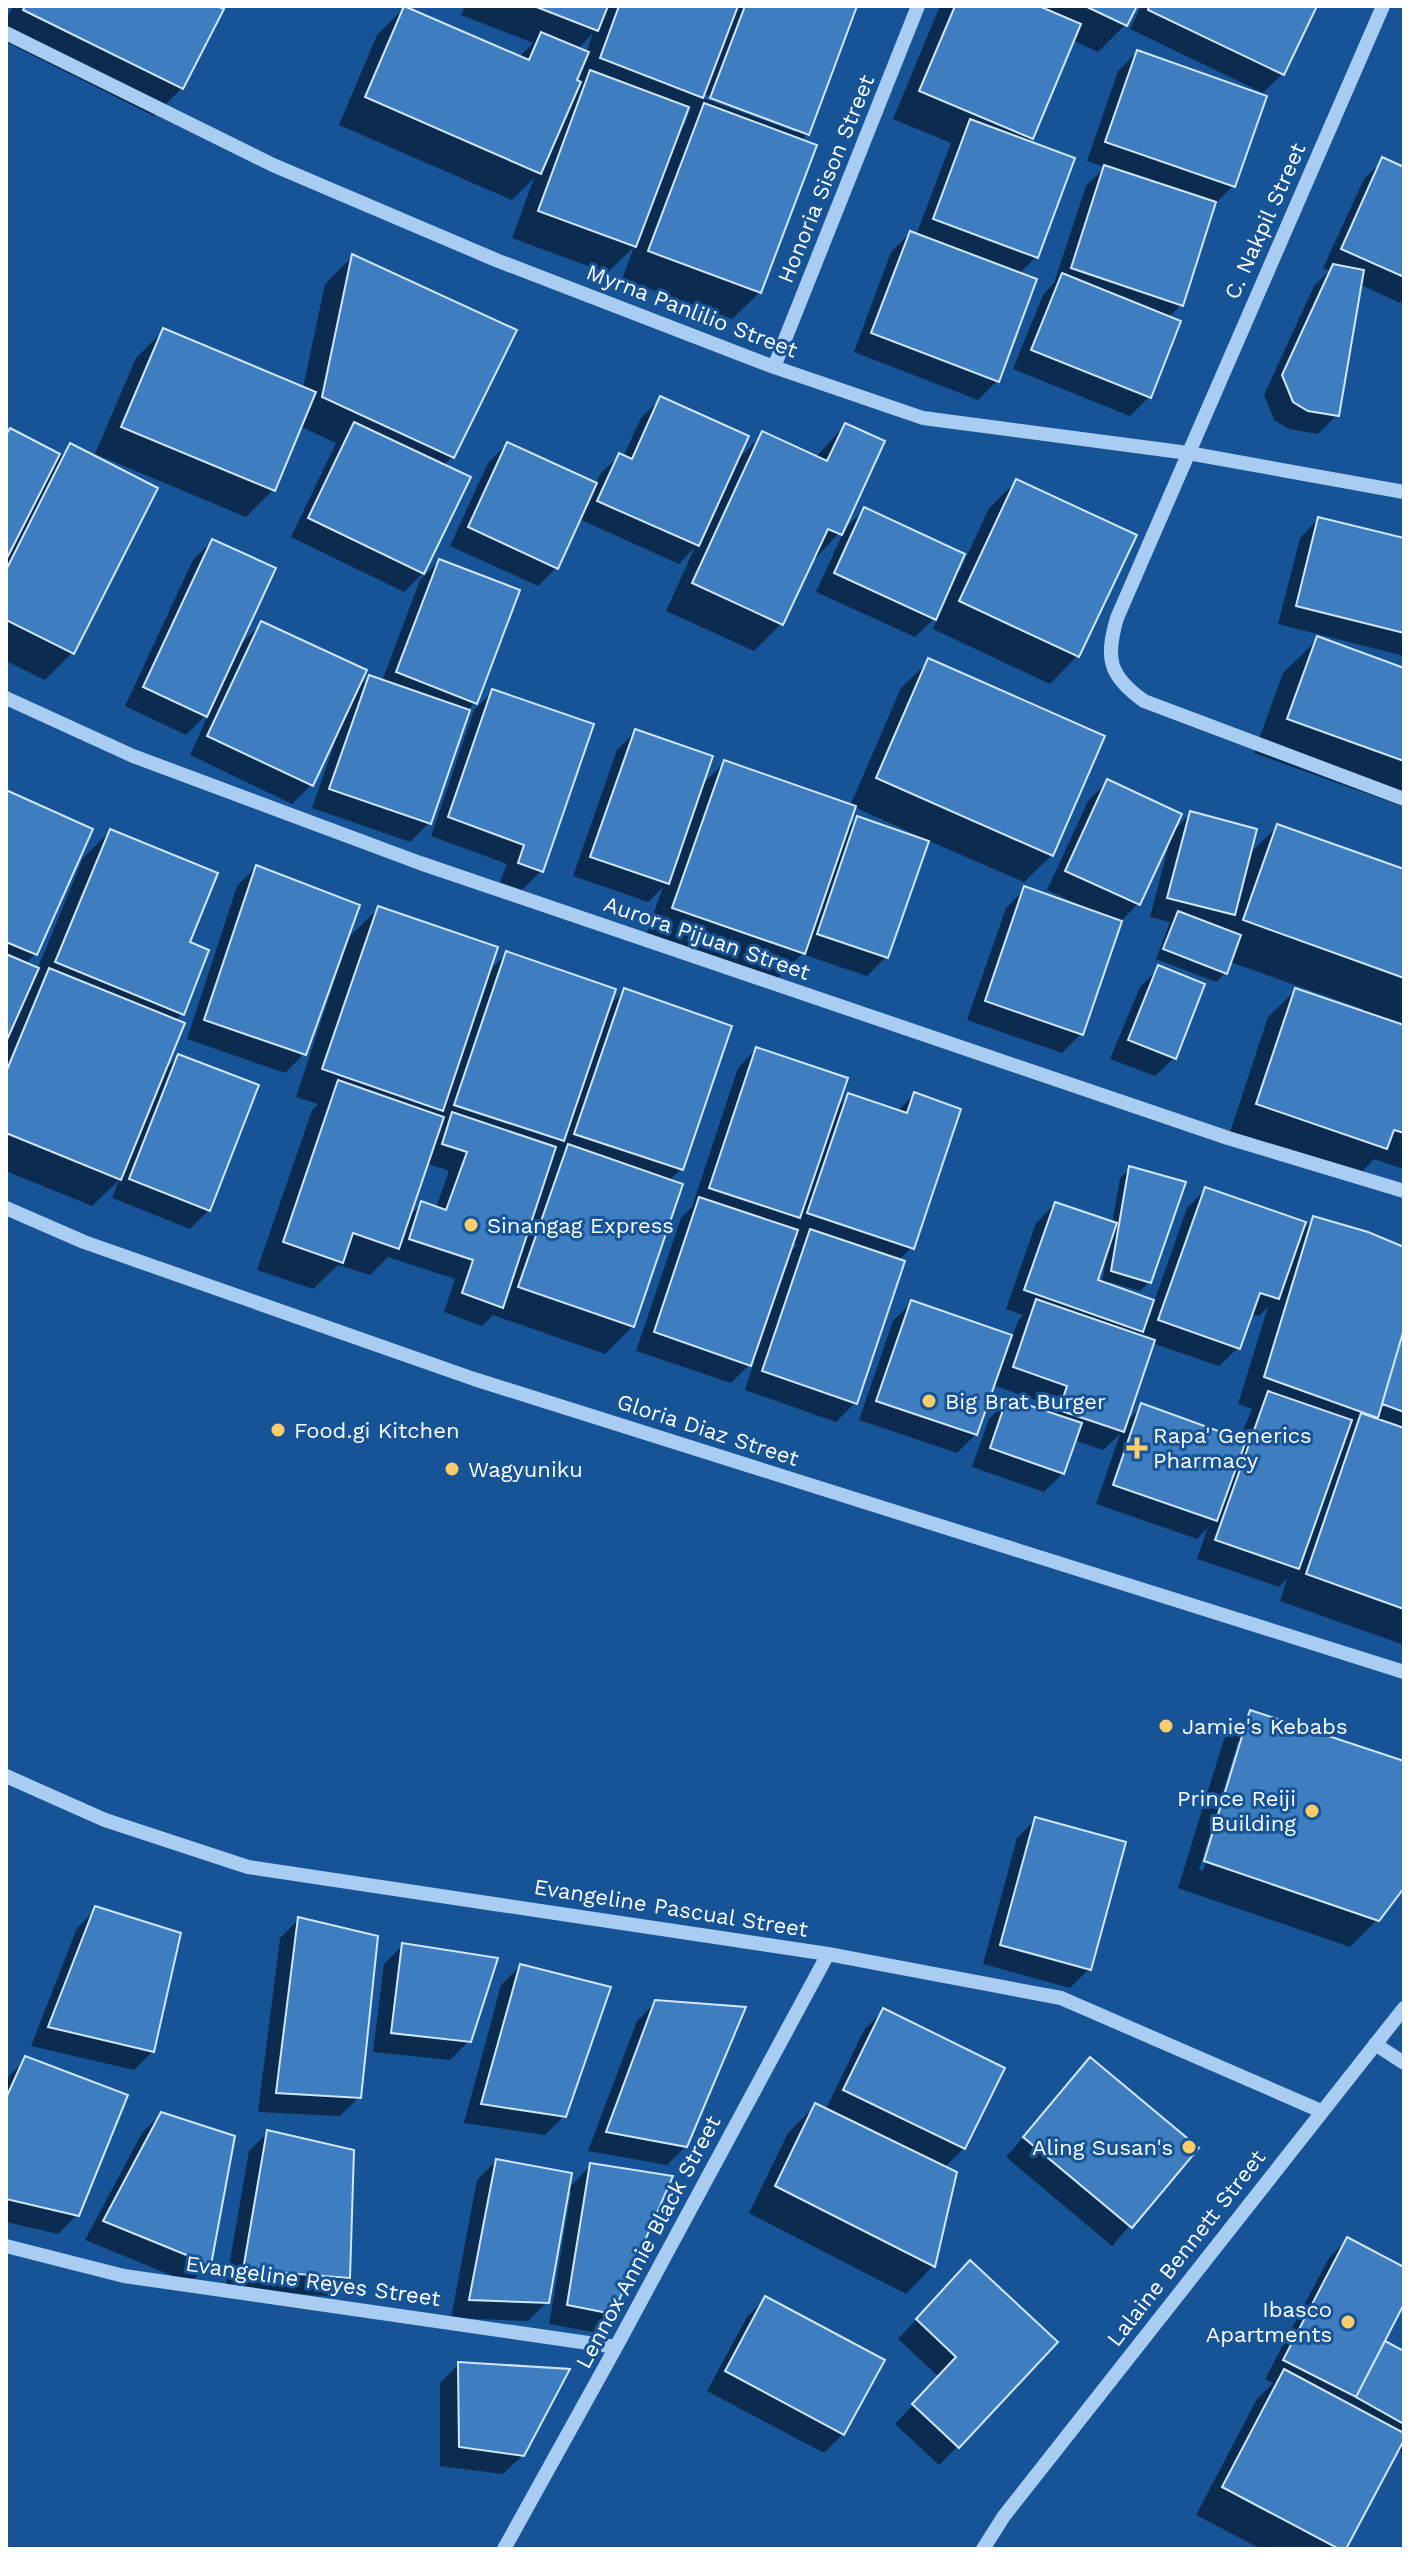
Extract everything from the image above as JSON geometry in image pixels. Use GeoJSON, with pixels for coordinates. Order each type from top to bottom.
{"type":"FeatureCollection","features":[{"type":"Feature","properties":{"kind":"street","name":"Honoria Sison Street"},"geometry":{"type":"LineString","coordinates":[[774,367],[918,6]]}},
{"type":"Feature","properties":{"kind":"street","name":"C. Nakpil Street"},"geometry":{"type":"LineString","coordinates":[[1383,6],[1117,618],[1109,644],[1112,669],[1125,687],[1144,701],[1404,799]]}},
{"type":"Feature","properties":{"kind":"street","name":"Myrna Panlilio Street"},"geometry":{"type":"LineString","coordinates":[[6,33],[273,165],[496,260],[774,367],[923,418],[1188,453],[1404,492]]}},
{"type":"Feature","properties":{"kind":"street","name":"Aurora Pijuan Street"},"geometry":{"type":"LineString","coordinates":[[6,698],[133,756],[420,863],[1228,1138],[1404,1191]]}},
{"type":"Feature","properties":{"kind":"street","name":"Gloria Diaz Street"},"geometry":{"type":"LineString","coordinates":[[6,1208],[84,1242],[474,1379],[1404,1672]]}},
{"type":"Feature","properties":{"kind":"street","name":"Evangeline Pascual Street"},"geometry":{"type":"LineString","coordinates":[[6,1776],[105,1820],[248,1867],[828,1954],[1061,1998],[1321,2111]]}},
{"type":"Feature","properties":{"kind":"street","name":"Lennox Annie Black Street"},"geometry":{"type":"LineString","coordinates":[[504,2549],[828,1954]]}},
{"type":"Feature","properties":{"kind":"street","name":"Lalaine Bennett Street"},"geometry":{"type":"LineString","coordinates":[[983,2549],[1004,2516],[1404,2008]]}},
{"type":"Feature","properties":{"kind":"street"},"geometry":{"type":"LineString","coordinates":[[1375,2044],[1404,2063]]}},
{"type":"Feature","properties":{"kind":"street","name":"Evangeline Reyes Street"},"geometry":{"type":"LineString","coordinates":[[6,2246],[124,2276],[616,2347]]}},
{"type":"Feature","properties":{"kind":"building"},"geometry":{"type":"Polygon","coordinates":[[[25,6],[217,6],[224,9],[183,89],[23,10],[25,6]]]}},
{"type":"Feature","properties":{"kind":"building"},"geometry":{"type":"Polygon","coordinates":[[[404,6],[529,60],[541,32],[589,52],[577,80],[581,82],[541,174],[365,97],[404,6]]]}},
{"type":"Feature","properties":{"kind":"building"},"geometry":{"type":"Polygon","coordinates":[[[534,6],[608,6],[598,31],[534,6]]]}},
{"type":"Feature","properties":{"kind":"building"},"geometry":{"type":"Polygon","coordinates":[[[619,6],[738,6],[703,98],[600,58],[619,6]]]}},
{"type":"Feature","properties":{"kind":"building"},"geometry":{"type":"Polygon","coordinates":[[[745,6],[857,6],[809,135],[710,98],[745,6]]]}},
{"type":"Feature","properties":{"kind":"building"},"geometry":{"type":"Polygon","coordinates":[[[955,6],[1039,6],[1081,24],[1033,139],[919,91],[955,6]]]}},
{"type":"Feature","properties":{"kind":"building"},"geometry":{"type":"Polygon","coordinates":[[[1085,6],[1137,6],[1127,26],[1085,6]]]}},
{"type":"Feature","properties":{"kind":"building"},"geometry":{"type":"Polygon","coordinates":[[[1149,6],[1317,6],[1284,75],[1148,10],[1149,6]]]}},
{"type":"Feature","properties":{"kind":"building"},"geometry":{"type":"Polygon","coordinates":[[[1137,50],[1267,96],[1235,187],[1105,142],[1137,50]]]}},
{"type":"Feature","properties":{"kind":"building"},"geometry":{"type":"Polygon","coordinates":[[[590,70],[689,107],[636,247],[538,211],[590,70]]]}},
{"type":"Feature","properties":{"kind":"building"},"geometry":{"type":"Polygon","coordinates":[[[704,103],[817,145],[761,293],[648,251],[704,103]]]}},
{"type":"Feature","properties":{"kind":"building"},"geometry":{"type":"Polygon","coordinates":[[[970,119],[1075,158],[1038,258],[933,219],[970,119]]]}},
{"type":"Feature","properties":{"kind":"building"},"geometry":{"type":"Polygon","coordinates":[[[1382,157],[1404,167],[1404,277],[1341,249],[1382,157]]]}},
{"type":"Feature","properties":{"kind":"building"},"geometry":{"type":"Polygon","coordinates":[[[1104,165],[1216,202],[1183,306],[1071,268],[1104,165]]]}},
{"type":"Feature","properties":{"kind":"building"},"geometry":{"type":"Polygon","coordinates":[[[910,231],[1037,279],[999,382],[871,333],[910,231]]]}},
{"type":"Feature","properties":{"kind":"building"},"geometry":{"type":"Polygon","coordinates":[[[352,254],[517,330],[454,458],[322,397],[352,254]]]}},
{"type":"Feature","properties":{"kind":"building"},"geometry":{"type":"Polygon","coordinates":[[[1333,264],[1364,270],[1339,416],[1308,411],[1293,402],[1282,375],[1333,264]]]}},
{"type":"Feature","properties":{"kind":"building"},"geometry":{"type":"Polygon","coordinates":[[[1062,273],[1181,321],[1151,398],[1031,350],[1062,273]]]}},
{"type":"Feature","properties":{"kind":"building"},"geometry":{"type":"Polygon","coordinates":[[[163,328],[316,392],[275,491],[121,427],[163,328]]]}},
{"type":"Feature","properties":{"kind":"building"},"geometry":{"type":"Polygon","coordinates":[[[660,396],[749,436],[699,546],[597,501],[619,453],[632,459],[660,396]]]}},
{"type":"Feature","properties":{"kind":"building"},"geometry":{"type":"Polygon","coordinates":[[[354,422],[471,477],[424,574],[308,518],[354,422]]]}},
{"type":"Feature","properties":{"kind":"building"},"geometry":{"type":"Polygon","coordinates":[[[845,423],[885,441],[842,535],[828,529],[783,625],[692,583],[762,431],[827,461],[845,423]]]}},
{"type":"Feature","properties":{"kind":"building"},"geometry":{"type":"Polygon","coordinates":[[[10,428],[60,454],[6,560],[6,435],[10,428]]]}},
{"type":"Feature","properties":{"kind":"building"},"geometry":{"type":"Polygon","coordinates":[[[507,442],[597,483],[558,569],[468,527],[507,442]]]}},
{"type":"Feature","properties":{"kind":"building"},"geometry":{"type":"Polygon","coordinates":[[[70,443],[158,488],[74,654],[6,620],[6,570],[70,443]]]}},
{"type":"Feature","properties":{"kind":"building"},"geometry":{"type":"Polygon","coordinates":[[[1016,479],[1137,535],[1079,657],[959,601],[1016,479]]]}},
{"type":"Feature","properties":{"kind":"building"},"geometry":{"type":"Polygon","coordinates":[[[864,507],[965,554],[936,620],[834,573],[864,507]]]}},
{"type":"Feature","properties":{"kind":"building"},"geometry":{"type":"Polygon","coordinates":[[[1318,517],[1404,538],[1404,633],[1296,606],[1318,517]]]}},
{"type":"Feature","properties":{"kind":"building"},"geometry":{"type":"Polygon","coordinates":[[[212,539],[276,568],[207,717],[143,687],[212,539]]]}},
{"type":"Feature","properties":{"kind":"building"},"geometry":{"type":"Polygon","coordinates":[[[439,559],[520,590],[477,704],[396,672],[439,559]]]}},
{"type":"Feature","properties":{"kind":"building"},"geometry":{"type":"Polygon","coordinates":[[[261,621],[367,670],[313,786],[207,736],[261,621]]]}},
{"type":"Feature","properties":{"kind":"building"},"geometry":{"type":"Polygon","coordinates":[[[1317,636],[1404,668],[1404,761],[1287,719],[1317,636]]]}},
{"type":"Feature","properties":{"kind":"building"},"geometry":{"type":"Polygon","coordinates":[[[928,658],[1105,736],[1053,856],[876,778],[928,658]]]}},
{"type":"Feature","properties":{"kind":"building"},"geometry":{"type":"Polygon","coordinates":[[[369,675],[470,710],[431,824],[329,789],[369,675]]]}},
{"type":"Feature","properties":{"kind":"building"},"geometry":{"type":"Polygon","coordinates":[[[492,689],[594,724],[543,872],[518,863],[524,845],[448,817],[492,689]]]}},
{"type":"Feature","properties":{"kind":"building"},"geometry":{"type":"Polygon","coordinates":[[[635,729],[713,756],[669,884],[590,857],[635,729]]]}},
{"type":"Feature","properties":{"kind":"building"},"geometry":{"type":"Polygon","coordinates":[[[724,760],[856,806],[805,954],[672,908],[724,760]]]}},
{"type":"Feature","properties":{"kind":"building"},"geometry":{"type":"Polygon","coordinates":[[[1107,779],[1182,814],[1140,905],[1065,871],[1107,779]]]}},
{"type":"Feature","properties":{"kind":"building"},"geometry":{"type":"Polygon","coordinates":[[[6,790],[93,829],[37,955],[6,942],[6,790]]]}},
{"type":"Feature","properties":{"kind":"building"},"geometry":{"type":"Polygon","coordinates":[[[1190,811],[1257,829],[1235,915],[1167,898],[1190,811]]]}},
{"type":"Feature","properties":{"kind":"building"},"geometry":{"type":"Polygon","coordinates":[[[857,816],[929,841],[888,958],[817,934],[857,816]]]}},
{"type":"Feature","properties":{"kind":"building"},"geometry":{"type":"Polygon","coordinates":[[[1277,824],[1404,869],[1404,978],[1243,920],[1277,824]]]}},
{"type":"Feature","properties":{"kind":"building"},"geometry":{"type":"Polygon","coordinates":[[[110,829],[218,873],[190,942],[209,950],[184,1015],[55,962],[110,829]]]}},
{"type":"Feature","properties":{"kind":"building"},"geometry":{"type":"Polygon","coordinates":[[[256,865],[360,905],[306,1055],[204,1020],[256,865]]]}},
{"type":"Feature","properties":{"kind":"building"},"geometry":{"type":"Polygon","coordinates":[[[1024,886],[1122,921],[1083,1035],[985,1001],[1024,886]]]}},
{"type":"Feature","properties":{"kind":"building"},"geometry":{"type":"Polygon","coordinates":[[[378,906],[498,947],[443,1111],[322,1069],[378,906]]]}},
{"type":"Feature","properties":{"kind":"building"},"geometry":{"type":"Polygon","coordinates":[[[1178,911],[1241,935],[1227,974],[1163,949],[1178,911]]]}},
{"type":"Feature","properties":{"kind":"building"},"geometry":{"type":"Polygon","coordinates":[[[506,951],[616,989],[564,1141],[454,1105],[506,951]]]}},
{"type":"Feature","properties":{"kind":"building"},"geometry":{"type":"Polygon","coordinates":[[[6,954],[39,968],[6,1042],[6,954]]]}},
{"type":"Feature","properties":{"kind":"building"},"geometry":{"type":"Polygon","coordinates":[[[1158,965],[1205,984],[1176,1059],[1128,1040],[1158,965]]]}},
{"type":"Feature","properties":{"kind":"building"},"geometry":{"type":"Polygon","coordinates":[[[49,968],[185,1023],[121,1180],[6,1133],[6,1072],[49,968]]]}},
{"type":"Feature","properties":{"kind":"building"},"geometry":{"type":"Polygon","coordinates":[[[624,988],[732,1026],[683,1170],[574,1134],[624,988]]]}},
{"type":"Feature","properties":{"kind":"building"},"geometry":{"type":"Polygon","coordinates":[[[1295,988],[1404,1025],[1404,1133],[1394,1130],[1387,1149],[1256,1104],[1295,988]]]}},
{"type":"Feature","properties":{"kind":"building"},"geometry":{"type":"Polygon","coordinates":[[[756,1047],[848,1078],[800,1218],[709,1188],[756,1047]]]}},
{"type":"Feature","properties":{"kind":"building"},"geometry":{"type":"Polygon","coordinates":[[[178,1054],[259,1085],[210,1211],[129,1179],[178,1054]]]}},
{"type":"Feature","properties":{"kind":"building"},"geometry":{"type":"Polygon","coordinates":[[[338,1080],[444,1117],[399,1249],[353,1233],[343,1263],[283,1242],[338,1080]]]}},
{"type":"Feature","properties":{"kind":"building"},"geometry":{"type":"Polygon","coordinates":[[[914,1092],[961,1109],[914,1249],[807,1213],[848,1093],[907,1113],[914,1092]]]}},
{"type":"Feature","properties":{"kind":"building"},"geometry":{"type":"Polygon","coordinates":[[[452,1112],[556,1147],[503,1308],[462,1293],[473,1260],[409,1239],[421,1201],[446,1210],[467,1152],[442,1144],[452,1112]]]}},
{"type":"Feature","properties":{"kind":"building"},"geometry":{"type":"Polygon","coordinates":[[[568,1144],[683,1184],[634,1327],[518,1287],[568,1144]]]}},
{"type":"Feature","properties":{"kind":"building"},"geometry":{"type":"Polygon","coordinates":[[[1129,1166],[1186,1182],[1151,1283],[1111,1271],[1129,1166]]]}},
{"type":"Feature","properties":{"kind":"building"},"geometry":{"type":"Polygon","coordinates":[[[1205,1187],[1306,1222],[1279,1299],[1260,1293],[1240,1349],[1158,1320],[1205,1187]]]}},
{"type":"Feature","properties":{"kind":"building"},"geometry":{"type":"Polygon","coordinates":[[[699,1197],[798,1230],[751,1366],[654,1332],[699,1197]]]}},
{"type":"Feature","properties":{"kind":"building"},"geometry":{"type":"Polygon","coordinates":[[[1055,1202],[1117,1223],[1098,1280],[1154,1300],[1143,1332],[1024,1290],[1055,1202]]]}},
{"type":"Feature","properties":{"kind":"building"},"geometry":{"type":"Polygon","coordinates":[[[1313,1216],[1368,1232],[1404,1247],[1404,1329],[1378,1418],[1264,1377],[1313,1216]]]}},
{"type":"Feature","properties":{"kind":"building"},"geometry":{"type":"Polygon","coordinates":[[[810,1229],[905,1261],[857,1404],[762,1371],[810,1229]]]}},
{"type":"Feature","properties":{"kind":"building"},"geometry":{"type":"Polygon","coordinates":[[[1036,1299],[1155,1340],[1124,1432],[1059,1410],[1067,1386],[1013,1367],[1036,1299]]]}},
{"type":"Feature","properties":{"kind":"building"},"geometry":{"type":"Polygon","coordinates":[[[911,1300],[1012,1335],[977,1435],[876,1401],[911,1300]]]}},
{"type":"Feature","properties":{"kind":"building"},"geometry":{"type":"Polygon","coordinates":[[[1404,1329],[1404,1412],[1382,1404],[1404,1329]]]}},
{"type":"Feature","properties":{"kind":"building"},"geometry":{"type":"Polygon","coordinates":[[[1268,1391],[1352,1420],[1299,1569],[1215,1540],[1268,1391]]]}},
{"type":"Feature","properties":{"kind":"building"},"geometry":{"type":"Polygon","coordinates":[[[1007,1398],[1082,1423],[1064,1474],[990,1448],[1007,1398]]]}},
{"type":"Feature","properties":{"kind":"building"},"geometry":{"type":"Polygon","coordinates":[[[1141,1403],[1246,1441],[1217,1521],[1113,1485],[1141,1403]]]}},
{"type":"Feature","properties":{"kind":"building"},"geometry":{"type":"Polygon","coordinates":[[[1361,1413],[1404,1428],[1404,1609],[1306,1574],[1361,1413]]]}},
{"type":"Feature","properties":{"kind":"building","name":"Prince Reiji Building"},"geometry":{"type":"Polygon","coordinates":[[[1250,1710],[1404,1761],[1404,1888],[1379,1921],[1204,1861],[1250,1710]]]}},
{"type":"Feature","properties":{"kind":"building"},"geometry":{"type":"Polygon","coordinates":[[[1035,1817],[1126,1842],[1091,1970],[1000,1945],[1035,1817]]]}},
{"type":"Feature","properties":{"kind":"building"},"geometry":{"type":"Polygon","coordinates":[[[95,1906],[181,1933],[154,2052],[48,2027],[95,1906]]]}},
{"type":"Feature","properties":{"kind":"building"},"geometry":{"type":"Polygon","coordinates":[[[298,1917],[378,1936],[361,2098],[276,2093],[298,1917]]]}},
{"type":"Feature","properties":{"kind":"building"},"geometry":{"type":"Polygon","coordinates":[[[402,1943],[498,1958],[471,2042],[391,2033],[402,1943]]]}},
{"type":"Feature","properties":{"kind":"building"},"geometry":{"type":"Polygon","coordinates":[[[520,1964],[611,1987],[566,2117],[481,2104],[520,1964]]]}},
{"type":"Feature","properties":{"kind":"building"},"geometry":{"type":"Polygon","coordinates":[[[655,2000],[746,2007],[687,2147],[606,2132],[655,2000]]]}},
{"type":"Feature","properties":{"kind":"building"},"geometry":{"type":"Polygon","coordinates":[[[883,2008],[1005,2068],[965,2149],[843,2090],[883,2008]]]}},
{"type":"Feature","properties":{"kind":"building"},"geometry":{"type":"Polygon","coordinates":[[[25,2056],[128,2095],[79,2216],[6,2199],[6,2098],[25,2056]]]}},
{"type":"Feature","properties":{"kind":"building"},"geometry":{"type":"Polygon","coordinates":[[[1090,2057],[1199,2148],[1132,2228],[1023,2137],[1090,2057]]]}},
{"type":"Feature","properties":{"kind":"building"},"geometry":{"type":"Polygon","coordinates":[[[815,2103],[957,2172],[935,2267],[775,2186],[815,2103]]]}},
{"type":"Feature","properties":{"kind":"building"},"geometry":{"type":"Polygon","coordinates":[[[161,2112],[235,2136],[211,2265],[103,2221],[161,2112]]]}},
{"type":"Feature","properties":{"kind":"building"},"geometry":{"type":"Polygon","coordinates":[[[267,2130],[354,2150],[350,2278],[243,2270],[267,2130]]]}},
{"type":"Feature","properties":{"kind":"building"},"geometry":{"type":"Polygon","coordinates":[[[496,2159],[572,2173],[549,2303],[469,2300],[496,2159]]]}},
{"type":"Feature","properties":{"kind":"building"},"geometry":{"type":"Polygon","coordinates":[[[590,2163],[673,2176],[613,2314],[567,2305],[590,2163]]]}},
{"type":"Feature","properties":{"kind":"building","name":"Ibasco Apartments"},"geometry":{"type":"Polygon","coordinates":[[[1347,2237],[1404,2267],[1404,2304],[1356,2397],[1283,2360],[1347,2237]]]}},
{"type":"Feature","properties":{"kind":"building"},"geometry":{"type":"Polygon","coordinates":[[[970,2260],[1058,2342],[959,2448],[912,2404],[956,2357],[916,2319],[970,2260]]]}},
{"type":"Feature","properties":{"kind":"building"},"geometry":{"type":"Polygon","coordinates":[[[765,2296],[885,2360],[844,2435],[725,2371],[765,2296]]]}},
{"type":"Feature","properties":{"kind":"building"},"geometry":{"type":"Polygon","coordinates":[[[1385,2341],[1404,2351],[1404,2424],[1356,2397],[1385,2341]]]}},
{"type":"Feature","properties":{"kind":"building"},"geometry":{"type":"Polygon","coordinates":[[[458,2362],[570,2369],[524,2456],[459,2447],[458,2362]]]}},
{"type":"Feature","properties":{"kind":"building"},"geometry":{"type":"Polygon","coordinates":[[[1284,2369],[1404,2433],[1404,2440],[1346,2549],[1339,2549],[1222,2487],[1284,2369]]]}},
{"type":"Feature","properties":{"kind":"place","name":"Sinangag Express"},"geometry":{"type":"Point","coordinates":[471,1225]}},
{"type":"Feature","properties":{"kind":"place","name":"Big Brat Burger"},"geometry":{"type":"Point","coordinates":[929,1401]}},
{"type":"Feature","properties":{"kind":"place","name":"Food.gi Kitchen"},"geometry":{"type":"Point","coordinates":[278,1430]}},
{"type":"Feature","properties":{"kind":"place","name":"Rapa' Generics Pharmacy"},"geometry":{"type":"Point","coordinates":[1137,1448]}},
{"type":"Feature","properties":{"kind":"place","name":"Wagyuniku"},"geometry":{"type":"Point","coordinates":[452,1469]}},
{"type":"Feature","properties":{"kind":"place","name":"Jamie's Kebabs"},"geometry":{"type":"Point","coordinates":[1166,1726]}},
{"type":"Feature","properties":{"kind":"place","name":"Prince Reiji Building"},"geometry":{"type":"Point","coordinates":[1312,1811]}},
{"type":"Feature","properties":{"kind":"place","name":"Aling Susan's"},"geometry":{"type":"Point","coordinates":[1189,2147]}},
{"type":"Feature","properties":{"kind":"place","name":"Ibasco Apartments"},"geometry":{"type":"Point","coordinates":[1348,2322]}}]}
